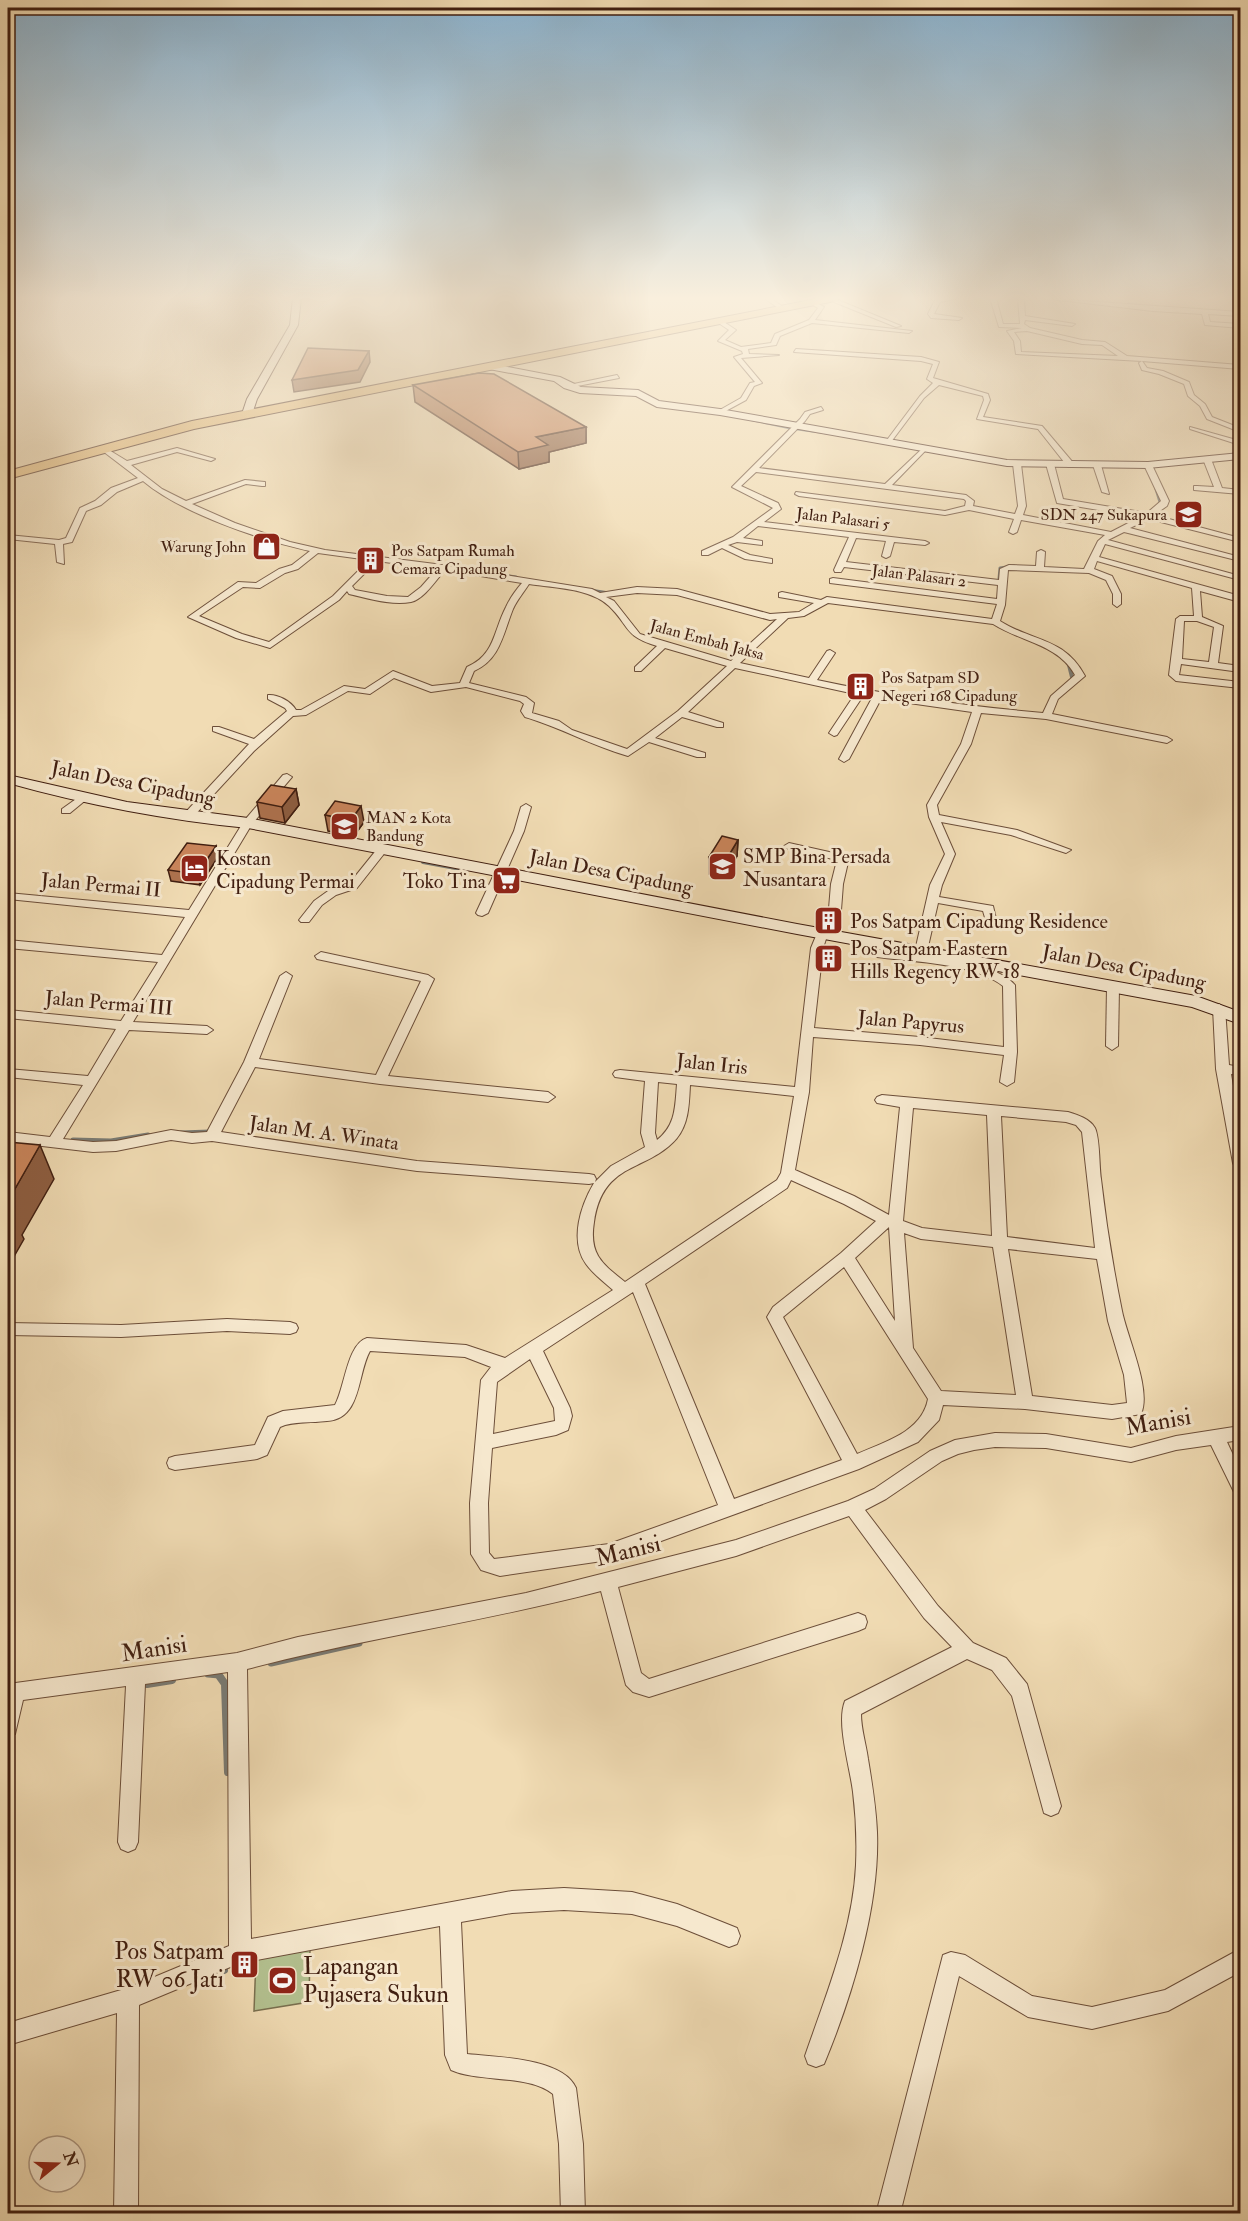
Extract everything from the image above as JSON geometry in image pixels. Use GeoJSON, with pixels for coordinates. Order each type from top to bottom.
{"type":"FeatureCollection","features":[{"type":"Feature","properties":{"kind":"highway"},"geometry":{"type":"LineString","coordinates":[[8,475],[102,448],[312,402]]}},
{"type":"Feature","properties":{"kind":"street"},"geometry":{"type":"LineString","coordinates":[[248,414],[251,402]]}},
{"type":"Feature","properties":{"kind":"street"},"geometry":{"type":"LineString","coordinates":[[653,402],[1017,464],[1148,465],[1240,456]]}},
{"type":"Feature","properties":{"kind":"street"},"geometry":{"type":"LineString","coordinates":[[720,412],[739,402]]}},
{"type":"Feature","properties":{"kind":"street"},"geometry":{"type":"LineString","coordinates":[[889,441],[919,402]]}},
{"type":"Feature","properties":{"kind":"street"},"geometry":{"type":"LineString","coordinates":[[986,402],[978,417],[1040,426],[1071,465]]}},
{"type":"Feature","properties":{"kind":"street"},"geometry":{"type":"LineString","coordinates":[[1199,402],[1203,405],[1209,418],[1240,430]]}},
{"type":"Feature","properties":{"kind":"street"},"geometry":{"type":"LineString","coordinates":[[705,553],[723,546],[758,524],[777,507],[736,488],[807,413],[821,409]]}},
{"type":"Feature","properties":{"kind":"street"},"geometry":{"type":"LineString","coordinates":[[1192,428],[1240,443]]}},
{"type":"Feature","properties":{"kind":"street"},"geometry":{"type":"LineString","coordinates":[[102,448],[159,491],[184,504],[252,532],[317,550],[443,567],[601,595],[637,590],[677,592],[732,605],[763,616],[784,617],[801,614],[824,601],[854,537]]}},
{"type":"Feature","properties":{"kind":"street"},"geometry":{"type":"LineString","coordinates":[[886,487],[924,448]]}},
{"type":"Feature","properties":{"kind":"street"},"geometry":{"type":"LineString","coordinates":[[126,464],[180,450],[211,459]]}},
{"type":"Feature","properties":{"kind":"street"},"geometry":{"type":"LineString","coordinates":[[1207,459],[1219,490]]}},
{"type":"Feature","properties":{"kind":"street"},"geometry":{"type":"LineString","coordinates":[[1013,532],[1022,506],[1017,464]]}},
{"type":"Feature","properties":{"kind":"street"},"geometry":{"type":"LineString","coordinates":[[1050,464],[1060,501],[1148,516],[1240,540]]}},
{"type":"Feature","properties":{"kind":"street"},"geometry":{"type":"LineString","coordinates":[[1097,465],[1106,492]]}},
{"type":"Feature","properties":{"kind":"street"},"geometry":{"type":"LineString","coordinates":[[1089,570],[1102,542],[1111,534],[1148,516],[1165,501],[1148,465]]}},
{"type":"Feature","properties":{"kind":"street"},"geometry":{"type":"LineString","coordinates":[[753,469],[966,497],[970,501],[969,508]]}},
{"type":"Feature","properties":{"kind":"street"},"geometry":{"type":"LineString","coordinates":[[8,537],[59,542],[69,540],[83,510],[98,503],[114,490],[144,478]]}},
{"type":"Feature","properties":{"kind":"street"},"geometry":{"type":"LineString","coordinates":[[184,504],[245,482],[262,484]]}},
{"type":"Feature","properties":{"kind":"street"},"geometry":{"type":"LineString","coordinates":[[1197,488],[1240,492]]}},
{"type":"Feature","properties":{"kind":"street"},"geometry":{"type":"LineString","coordinates":[[798,494],[945,513],[969,508],[1111,534]]}},
{"type":"Feature","properties":{"kind":"street","name":"Jalan Palasari 5"},"geometry":{"type":"LineString","coordinates":[[758,524],[854,537],[925,543]]}},
{"type":"Feature","properties":{"kind":"street"},"geometry":{"type":"LineString","coordinates":[[1123,529],[1240,560]]}},
{"type":"Feature","properties":{"kind":"street"},"geometry":{"type":"LineString","coordinates":[[736,538],[759,543]]}},
{"type":"Feature","properties":{"kind":"street"},"geometry":{"type":"LineString","coordinates":[[886,556],[890,540]]}},
{"type":"Feature","properties":{"kind":"street"},"geometry":{"type":"LineString","coordinates":[[59,542],[61,562]]}},
{"type":"Feature","properties":{"kind":"street"},"geometry":{"type":"LineString","coordinates":[[1102,542],[1240,578]]}},
{"type":"Feature","properties":{"kind":"street"},"geometry":{"type":"LineString","coordinates":[[723,546],[748,557],[769,561]]}},
{"type":"Feature","properties":{"kind":"street"},"geometry":{"type":"LineString","coordinates":[[317,550],[295,567],[282,571],[258,585],[241,584],[192,617],[230,631],[242,638],[270,645],[336,598],[375,558]]}},
{"type":"Feature","properties":{"kind":"street"},"geometry":{"type":"LineString","coordinates":[[1040,569],[1041,552]]}},
{"type":"Feature","properties":{"kind":"street"},"geometry":{"type":"LineString","coordinates":[[1094,558],[1240,599]]}},
{"type":"Feature","properties":{"kind":"street"},"geometry":{"type":"LineString","coordinates":[[841,564],[1002,583]]}},
{"type":"Feature","properties":{"kind":"street"},"geometry":{"type":"LineString","coordinates":[[348,586],[352,592],[369,597],[410,600],[424,589],[443,567]]}},
{"type":"Feature","properties":{"kind":"street"},"geometry":{"type":"LineString","coordinates":[[995,622],[1001,602],[1005,567],[1076,572],[1089,570],[1105,575],[1112,582],[1118,604]]}},
{"type":"Feature","properties":{"kind":"street"},"geometry":{"type":"LineString","coordinates":[[465,685],[466,675],[470,669],[485,662],[487,655],[495,648],[510,606],[527,581]]}},
{"type":"Feature","properties":{"kind":"street","name":"Jalan Palasari 2"},"geometry":{"type":"LineString","coordinates":[[833,581],[1001,602]]}},
{"type":"Feature","properties":{"kind":"street"},"geometry":{"type":"LineString","coordinates":[[1196,587],[1198,618]]}},
{"type":"Feature","properties":{"kind":"street","name":"Jalan Embah Jaksa"},"geometry":{"type":"LineString","coordinates":[[601,595],[611,603],[637,636],[735,664],[878,696],[977,710],[1046,716],[1167,741]]}},
{"type":"Feature","properties":{"kind":"street"},"geometry":{"type":"LineString","coordinates":[[782,595],[995,622],[1009,631],[1050,645],[1069,660],[1077,670],[1079,677],[1054,698],[1046,716]]}},
{"type":"Feature","properties":{"kind":"street"},"geometry":{"type":"LineString","coordinates":[[187,817],[276,723],[291,713],[303,712],[349,687],[367,692],[391,675],[431,689],[465,685],[523,699],[529,703],[526,711],[528,715],[556,723],[569,732],[628,753],[681,713],[784,617]]}},
{"type":"Feature","properties":{"kind":"street"},"geometry":{"type":"LineString","coordinates":[[1213,665],[1219,626],[1198,618],[1180,619],[1174,675],[1176,678],[1240,685]]}},
{"type":"Feature","properties":{"kind":"street"},"geometry":{"type":"LineString","coordinates":[[638,669],[663,645]]}},
{"type":"Feature","properties":{"kind":"street"},"geometry":{"type":"LineString","coordinates":[[811,682],[830,653]]}},
{"type":"Feature","properties":{"kind":"street"},"geometry":{"type":"LineString","coordinates":[[1177,661],[1240,669]]}},
{"type":"Feature","properties":{"kind":"street"},"geometry":{"type":"LineString","coordinates":[[834,733],[861,692]]}},
{"type":"Feature","properties":{"kind":"street"},"geometry":{"type":"LineString","coordinates":[[844,759],[878,696]]}},
{"type":"Feature","properties":{"kind":"street"},"geometry":{"type":"LineString","coordinates":[[271,697],[288,706],[292,710],[291,713]]}},
{"type":"Feature","properties":{"kind":"street"},"geometry":{"type":"LineString","coordinates":[[921,951],[933,899],[950,852],[934,817],[933,803],[966,744],[977,710]]}},
{"type":"Feature","properties":{"kind":"street"},"geometry":{"type":"LineString","coordinates":[[681,713],[720,724]]}},
{"type":"Feature","properties":{"kind":"street"},"geometry":{"type":"LineString","coordinates":[[216,729],[255,743]]}},
{"type":"Feature","properties":{"kind":"street"},"geometry":{"type":"LineString","coordinates":[[649,739],[700,755]]}},
{"type":"Feature","properties":{"kind":"street"},"geometry":{"type":"LineString","coordinates":[[55,1141],[167,959],[191,914],[248,824],[287,777]]}},
{"type":"Feature","properties":{"kind":"street","name":"Jalan Desa Cipadung"},"geometry":{"type":"LineString","coordinates":[[8,779],[82,797],[187,817],[248,824],[827,935],[1196,1002],[1218,1008],[1240,1018]]}},
{"type":"Feature","properties":{"kind":"street"},"geometry":{"type":"LineString","coordinates":[[66,811],[82,797]]}},
{"type":"Feature","properties":{"kind":"street"},"geometry":{"type":"LineString","coordinates":[[482,913],[519,831],[526,807]]}},
{"type":"Feature","properties":{"kind":"street"},"geometry":{"type":"LineString","coordinates":[[934,817],[1013,832],[1066,850]]}},
{"type":"Feature","properties":{"kind":"street"},"geometry":{"type":"LineString","coordinates":[[789,846],[843,858],[827,935],[817,948],[801,1092],[788,1173],[782,1184],[772,1192],[534,1350],[494,1373],[489,1380],[479,1503],[480,1554],[486,1564],[500,1568],[609,1552],[728,1507],[853,1464],[912,1437],[933,1415],[936,1398],[846,1257]]}},
{"type":"Feature","properties":{"kind":"street"},"geometry":{"type":"LineString","coordinates":[[305,920],[318,903],[332,893],[353,886],[382,850]]}},
{"type":"Feature","properties":{"kind":"street","name":"Jalan Permai II"},"geometry":{"type":"LineString","coordinates":[[8,896],[191,914]]}},
{"type":"Feature","properties":{"kind":"street"},"geometry":{"type":"LineString","coordinates":[[933,899],[989,908],[990,919]]}},
{"type":"Feature","properties":{"kind":"street"},"geometry":{"type":"LineString","coordinates":[[8,944],[167,959]]}},
{"type":"Feature","properties":{"kind":"street"},"geometry":{"type":"LineString","coordinates":[[876,953],[970,968],[1003,978],[1009,985],[1011,1052],[1007,1082]]}},
{"type":"Feature","properties":{"kind":"street"},"geometry":{"type":"LineString","coordinates":[[321,956],[428,979],[380,1080]]}},
{"type":"Feature","properties":{"kind":"street"},"geometry":{"type":"LineString","coordinates":[[212,1136],[251,1062],[286,976]]}},
{"type":"Feature","properties":{"kind":"street"},"geometry":{"type":"LineString","coordinates":[[1112,1046],[1113,987]]}},
{"type":"Feature","properties":{"kind":"street"},"geometry":{"type":"LineString","coordinates":[[1218,1008],[1223,1069],[1240,1163]]}},
{"type":"Feature","properties":{"kind":"street","name":"Jalan Permai III"},"geometry":{"type":"LineString","coordinates":[[8,1014],[125,1026],[207,1030]]}},
{"type":"Feature","properties":{"kind":"street","name":"Jalan Papyrus"},"geometry":{"type":"LineString","coordinates":[[807,1032],[920,1041],[1011,1052]]}},
{"type":"Feature","properties":{"kind":"street"},"geometry":{"type":"LineString","coordinates":[[251,1062],[380,1080],[548,1097]]}},
{"type":"Feature","properties":{"kind":"street"},"geometry":{"type":"LineString","coordinates":[[1223,1069],[1240,1071]]}},
{"type":"Feature","properties":{"kind":"street"},"geometry":{"type":"LineString","coordinates":[[8,1072],[92,1081]]}},
{"type":"Feature","properties":{"kind":"street","name":"Jalan Iris"},"geometry":{"type":"LineString","coordinates":[[620,1074],[801,1092]]}},
{"type":"Feature","properties":{"kind":"street"},"geometry":{"type":"LineString","coordinates":[[652,1078],[648,1133],[652,1149]]}},
{"type":"Feature","properties":{"kind":"street"},"geometry":{"type":"LineString","coordinates":[[684,1082],[680,1118],[676,1129],[669,1140],[603,1180],[592,1202],[585,1229],[585,1242],[590,1258],[631,1286],[728,1507]]}},
{"type":"Feature","properties":{"kind":"street"},"geometry":{"type":"LineString","coordinates":[[882,1100],[1068,1117],[1087,1127],[1102,1254],[1118,1333],[1135,1383],[1135,1409],[1112,1412],[1025,1402],[936,1398]]}},
{"type":"Feature","properties":{"kind":"street"},"geometry":{"type":"LineString","coordinates":[[905,1351],[891,1221],[908,1103]]}},
{"type":"Feature","properties":{"kind":"street"},"geometry":{"type":"LineString","coordinates":[[994,1110],[1000,1244],[1025,1402]]}},
{"type":"Feature","properties":{"kind":"street","name":"Jalan M. A. Winata"},"geometry":{"type":"LineString","coordinates":[[8,1137],[93,1147],[116,1146],[166,1136],[212,1136],[417,1166],[589,1179]]}},
{"type":"Feature","properties":{"kind":"street"},"geometry":{"type":"LineString","coordinates":[[788,1173],[921,1233],[1000,1244],[1102,1254]]}},
{"type":"Feature","properties":{"kind":"street"},"geometry":{"type":"LineString","coordinates":[[853,1464],[775,1317],[778,1311],[891,1221]]}},
{"type":"Feature","properties":{"kind":"street"},"geometry":{"type":"LineString","coordinates":[[8,1329],[121,1331],[227,1325],[290,1328]]}},
{"type":"Feature","properties":{"kind":"street"},"geometry":{"type":"LineString","coordinates":[[175,1462],[257,1452],[261,1450],[274,1422],[283,1418],[333,1414],[341,1410],[362,1349],[367,1344],[466,1351],[507,1366]]}},
{"type":"Feature","properties":{"kind":"street"},"geometry":{"type":"LineString","coordinates":[[483,1443],[562,1425],[564,1416],[562,1408],[534,1350]]}},
{"type":"Feature","properties":{"kind":"street","name":"Manisi"},"geometry":{"type":"LineString","coordinates":[[11,1693],[237,1662],[298,1646],[526,1602],[736,1548],[853,1507],[880,1494],[936,1456],[955,1447],[995,1440],[1046,1441],[1131,1455],[1176,1443],[1240,1433]]}},
{"type":"Feature","properties":{"kind":"street"},"geometry":{"type":"LineString","coordinates":[[1215,1436],[1240,1486]]}},
{"type":"Feature","properties":{"kind":"street"},"geometry":{"type":"LineString","coordinates":[[853,1507],[932,1612],[966,1649],[999,1664],[1020,1691],[1051,1806]]}},
{"type":"Feature","properties":{"kind":"street"},"geometry":{"type":"LineString","coordinates":[[608,1581],[633,1678],[640,1685],[649,1688],[858,1623]]}},
{"type":"Feature","properties":{"kind":"street"},"geometry":{"type":"LineString","coordinates":[[816,2056],[843,1974],[859,1910],[868,1844],[858,1755],[851,1724],[852,1708],[966,1649]]}},
{"type":"Feature","properties":{"kind":"street"},"geometry":{"type":"LineString","coordinates":[[237,1662],[240,1952]]}},
{"type":"Feature","properties":{"kind":"street"},"geometry":{"type":"LineString","coordinates":[[128,1842],[136,1677]]}},
{"type":"Feature","properties":{"kind":"street"},"geometry":{"type":"LineString","coordinates":[[8,1727],[11,1693]]}},
{"type":"Feature","properties":{"kind":"street"},"geometry":{"type":"LineString","coordinates":[[8,2034],[128,1999],[240,1952],[512,1902],[554,1900],[632,1903],[677,1915],[729,1936]]}},
{"type":"Feature","properties":{"kind":"street"},"geometry":{"type":"LineString","coordinates":[[450,1913],[456,2055],[459,2062],[466,2065],[523,2072],[554,2080],[564,2088],[571,2144],[573,2214]]}},
{"type":"Feature","properties":{"kind":"street"},"geometry":{"type":"LineString","coordinates":[[888,2214],[951,1963],[957,1963],[1029,2006],[1092,2018],[1168,2000],[1240,1960]]}},
{"type":"Feature","properties":{"kind":"street"},"geometry":{"type":"LineString","coordinates":[[126,2214],[128,1999]]}},
{"type":"Feature","properties":{"kind":"green space","name":"Lapangan Pujasera Sukun"},"geometry":{"type":"Polygon","coordinates":[[[310,1950],[309,2002],[254,2011],[256,1958],[310,1950]]]}},
{"type":"Feature","properties":{"kind":"building"},"geometry":{"type":"Polygon","coordinates":[[[439,402],[542,402],[586,427],[536,437],[548,445],[518,452],[439,402]]]}},
{"type":"Feature","properties":{"kind":"building"},"geometry":{"type":"Polygon","coordinates":[[[271,785],[296,789],[282,807],[257,802],[271,785]]]}},
{"type":"Feature","properties":{"kind":"building"},"geometry":{"type":"Polygon","coordinates":[[[335,801],[361,806],[351,820],[325,815],[335,801]]]}},
{"type":"Feature","properties":{"kind":"building"},"geometry":{"type":"Polygon","coordinates":[[[722,836],[738,840],[726,860],[709,857],[722,836]]]}},
{"type":"Feature","properties":{"kind":"building"},"geometry":{"type":"Polygon","coordinates":[[[187,843],[216,846],[197,874],[168,870],[187,843]]]}},
{"type":"Feature","properties":{"kind":"building"},"geometry":{"type":"Polygon","coordinates":[[[8,1142],[40,1145],[8,1201],[8,1142]]]}},
{"type":"Feature","properties":{"kind":"waterway"},"geometry":{"type":"LineString","coordinates":[[751,420],[793,429]]}},
{"type":"Feature","properties":{"kind":"waterway"},"geometry":{"type":"LineString","coordinates":[[794,429],[831,434]]}},
{"type":"Feature","properties":{"kind":"waterway"},"geometry":{"type":"LineString","coordinates":[[1156,489],[1160,502],[1156,508]]}},
{"type":"Feature","properties":{"kind":"waterway"},"geometry":{"type":"LineString","coordinates":[[999,579],[1000,568],[1014,566]]}},
{"type":"Feature","properties":{"kind":"waterway"},"geometry":{"type":"LineString","coordinates":[[472,570],[516,577]]}},
{"type":"Feature","properties":{"kind":"waterway"},"geometry":{"type":"LineString","coordinates":[[590,590],[609,593]]}},
{"type":"Feature","properties":{"kind":"waterway"},"geometry":{"type":"LineString","coordinates":[[1069,665],[1072,677]]}},
{"type":"Feature","properties":{"kind":"waterway"},"geometry":{"type":"LineString","coordinates":[[423,862],[461,869]]}},
{"type":"Feature","properties":{"kind":"waterway"},"geometry":{"type":"LineString","coordinates":[[181,1133],[210,1132]]}},
{"type":"Feature","properties":{"kind":"waterway"},"geometry":{"type":"LineString","coordinates":[[73,1140],[111,1141],[148,1135]]}},
{"type":"Feature","properties":{"kind":"waterway"},"geometry":{"type":"LineString","coordinates":[[271,1663],[359,1643]]}},
{"type":"Feature","properties":{"kind":"waterway"},"geometry":{"type":"LineString","coordinates":[[208,1674],[219,1675],[221,1678]]}},
{"type":"Feature","properties":{"kind":"waterway"},"geometry":{"type":"LineString","coordinates":[[220,1677],[225,1684],[228,1772]]}},
{"type":"Feature","properties":{"kind":"waterway"},"geometry":{"type":"LineString","coordinates":[[147,1684],[172,1680]]}},
{"type":"Feature","properties":{"kind":"waterway"},"geometry":{"type":"LineString","coordinates":[[211,1974],[224,1970]]}},
{"type":"Feature","properties":{"kind":"place","name":"SDN 247 Sukapura"},"geometry":{"type":"Point","coordinates":[1188,515]}},
{"type":"Feature","properties":{"kind":"place","name":"Warung John"},"geometry":{"type":"Point","coordinates":[267,547]}},
{"type":"Feature","properties":{"kind":"place","name":"Pos Satpam Rumah Cemara Cipadung"},"geometry":{"type":"Point","coordinates":[370,560]}},
{"type":"Feature","properties":{"kind":"place","name":"Pos Satpam SD Negeri 168 Cipadung"},"geometry":{"type":"Point","coordinates":[860,687]}},
{"type":"Feature","properties":{"kind":"place","name":"MAN 2 Kota Bandung"},"geometry":{"type":"Point","coordinates":[345,827]}},
{"type":"Feature","properties":{"kind":"place","name":"SMP Bina Persada Nusantara"},"geometry":{"type":"Point","coordinates":[722,867]}},
{"type":"Feature","properties":{"kind":"place","name":"Kostan Cipadung Permai"},"geometry":{"type":"Point","coordinates":[195,869]}},
{"type":"Feature","properties":{"kind":"place","name":"Toko Tina"},"geometry":{"type":"Point","coordinates":[507,881]}},
{"type":"Feature","properties":{"kind":"place","name":"Pos Satpam Cipadung Residence"},"geometry":{"type":"Point","coordinates":[829,921]}},
{"type":"Feature","properties":{"kind":"place","name":"Pos Satpam Eastern Hills Regency RW 18"},"geometry":{"type":"Point","coordinates":[829,959]}},
{"type":"Feature","properties":{"kind":"place","name":"Pos Satpam RW 06 Jati"},"geometry":{"type":"Point","coordinates":[245,1965]}},
{"type":"Feature","properties":{"kind":"place","name":"Lapangan Pujasera Sukun"},"geometry":{"type":"Point","coordinates":[282,1980]}}]}
